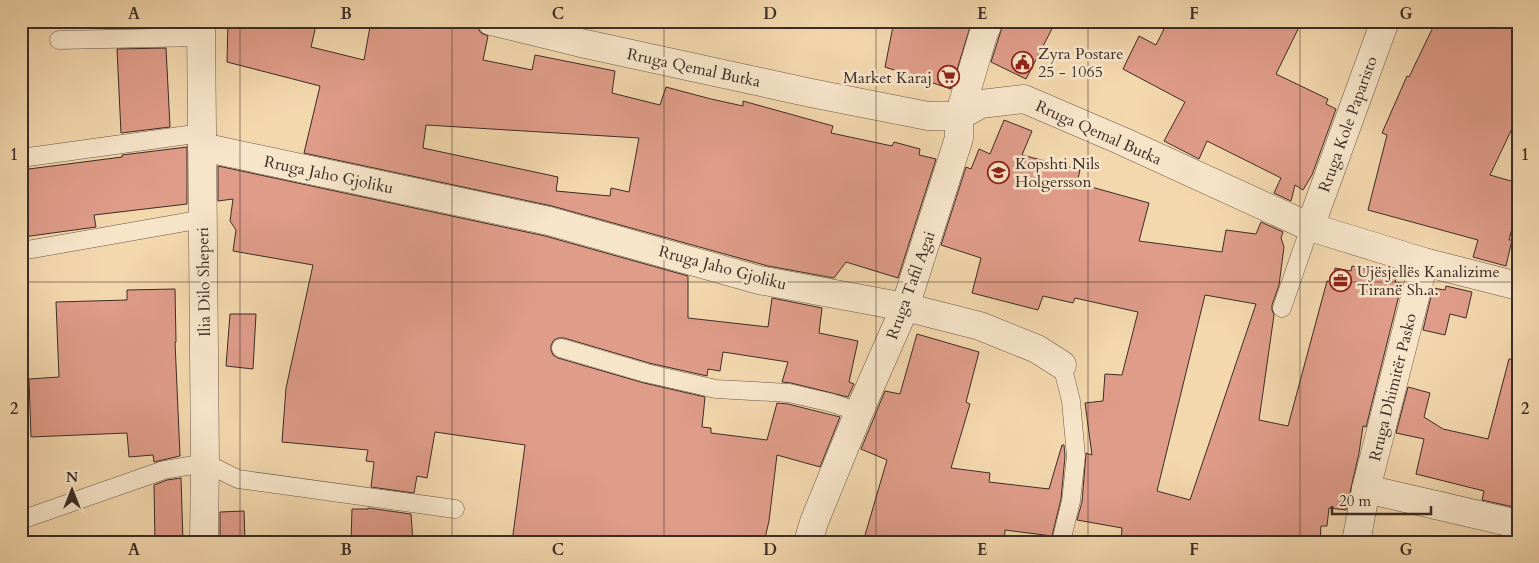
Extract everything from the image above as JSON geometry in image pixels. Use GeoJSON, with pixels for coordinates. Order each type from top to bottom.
{"type":"FeatureCollection","features":[{"type":"Feature","properties":{"kind":"street","name":"Rruga Qemal Butka"},"geometry":{"type":"LineString","coordinates":[[491,21],[581,43],[811,93],[928,116],[959,116],[982,104],[1024,100],[1131,145],[1310,227],[1424,262],[1518,286]]}},
{"type":"Feature","properties":{"kind":"street","name":"Rruga Tafil Agai"},"geometry":{"type":"LineString","coordinates":[[808,542],[814,522],[859,412],[905,307],[959,138],[959,116],[983,35],[989,21]]}},
{"type":"Feature","properties":{"kind":"street","name":"Rruga Kole Paparisto"},"geometry":{"type":"LineString","coordinates":[[1310,227],[1380,23]]}},
{"type":"Feature","properties":{"kind":"street","name":"Ilia Dilo Sheperi"},"geometry":{"type":"LineString","coordinates":[[201,29],[204,542]]}},
{"type":"Feature","properties":{"kind":"street","name":"Rruga Jaho Gjoliku"},"geometry":{"type":"LineString","coordinates":[[202,140],[549,221],[759,280],[905,307],[980,326],[1037,349],[1062,365]]}},
{"type":"Feature","properties":{"kind":"street","name":"Rruga Dhimitër Pasko"},"geometry":{"type":"LineString","coordinates":[[1356,542],[1366,488],[1424,262]]}},
{"type":"Feature","properties":{"kind":"street"},"geometry":{"type":"LineString","coordinates":[[1366,488],[1518,524]]}},
{"type":"Feature","properties":{"kind":"lane"},"geometry":{"type":"LineString","coordinates":[[59,40],[201,29]]}},
{"type":"Feature","properties":{"kind":"lane"},"geometry":{"type":"LineString","coordinates":[[21,158],[202,140]]}},
{"type":"Feature","properties":{"kind":"lane"},"geometry":{"type":"LineString","coordinates":[[21,251],[202,219]]}},
{"type":"Feature","properties":{"kind":"lane"},"geometry":{"type":"LineString","coordinates":[[1282,308],[1310,227]]}},
{"type":"Feature","properties":{"kind":"lane"},"geometry":{"type":"LineString","coordinates":[[561,348],[646,373],[716,389],[789,394],[832,403],[859,412]]}},
{"type":"Feature","properties":{"kind":"lane","name":"Rruga Jaho Gjoliku"},"geometry":{"type":"LineString","coordinates":[[1061,542],[1070,501],[1076,456],[1071,401],[1062,365]]}},
{"type":"Feature","properties":{"kind":"lane"},"geometry":{"type":"LineString","coordinates":[[21,520],[164,470],[205,463],[238,479],[455,509]]}},
{"type":"Feature","properties":{"kind":"building"},"geometry":{"type":"Polygon","coordinates":[[[116,21],[165,21],[165,27],[116,28],[116,21]]]}},
{"type":"Feature","properties":{"kind":"building"},"geometry":{"type":"Polygon","coordinates":[[[228,21],[317,21],[311,47],[364,60],[371,21],[463,21],[476,25],[481,33],[488,36],[483,60],[532,70],[535,55],[615,71],[612,93],[660,105],[666,87],[743,106],[743,101],[833,126],[831,133],[892,146],[894,142],[920,149],[919,155],[936,159],[898,278],[846,262],[834,278],[768,266],[552,206],[304,153],[320,86],[227,62],[228,21]],[[426,125],[423,148],[558,177],[556,191],[610,196],[611,188],[629,192],[639,138],[426,125]]]}},
{"type":"Feature","properties":{"kind":"building"},"geometry":{"type":"Polygon","coordinates":[[[894,21],[972,21],[951,89],[885,67],[894,21]]]}},
{"type":"Feature","properties":{"kind":"building"},"geometry":{"type":"Polygon","coordinates":[[[1004,21],[1056,21],[1026,79],[991,62],[1004,21]]]}},
{"type":"Feature","properties":{"kind":"building"},"geometry":{"type":"Polygon","coordinates":[[[1168,21],[1302,21],[1276,74],[1328,99],[1326,104],[1336,109],[1312,175],[1303,190],[1295,185],[1291,201],[1274,193],[1281,178],[1207,141],[1199,159],[1164,141],[1185,102],[1123,69],[1139,36],[1156,45],[1168,21]]]}},
{"type":"Feature","properties":{"kind":"building"},"geometry":{"type":"Polygon","coordinates":[[[1436,21],[1518,21],[1518,116],[1490,175],[1518,183],[1518,206],[1509,240],[1512,240],[1506,266],[1473,257],[1478,240],[1368,210],[1387,135],[1382,133],[1407,76],[1409,77],[1436,21]]]}},
{"type":"Feature","properties":{"kind":"building"},"geometry":{"type":"Polygon","coordinates":[[[166,48],[170,127],[121,133],[117,49],[166,48]]]}},
{"type":"Feature","properties":{"kind":"building"},"geometry":{"type":"Polygon","coordinates":[[[1004,120],[1032,131],[1022,155],[1080,170],[1077,183],[1149,203],[1139,241],[1222,252],[1226,230],[1256,234],[1261,222],[1283,232],[1281,238],[1284,247],[1279,285],[1272,305],[1274,315],[1259,420],[1288,426],[1327,281],[1332,282],[1335,268],[1351,271],[1352,266],[1397,276],[1395,282],[1402,283],[1366,427],[1363,426],[1346,510],[1329,508],[1327,526],[1321,526],[1320,542],[1121,542],[1122,528],[1077,520],[1082,502],[1086,453],[1092,455],[1085,403],[1103,401],[1105,374],[1122,375],[1138,312],[1075,298],[1073,303],[1043,296],[1038,310],[972,293],[981,258],[941,245],[966,167],[971,169],[979,149],[990,154],[1004,120]],[[1205,295],[1157,491],[1190,500],[1256,304],[1205,295]]]}},
{"type":"Feature","properties":{"kind":"building"},"geometry":{"type":"Polygon","coordinates":[[[187,147],[187,204],[94,215],[96,227],[23,237],[21,223],[21,170],[187,147]]]}},
{"type":"Feature","properties":{"kind":"building"},"geometry":{"type":"Polygon","coordinates":[[[218,166],[545,236],[688,276],[688,318],[768,327],[772,298],[822,308],[819,333],[858,341],[849,382],[854,384],[848,397],[782,382],[788,362],[723,352],[720,371],[708,369],[707,376],[649,363],[564,338],[554,340],[551,345],[553,355],[558,358],[644,383],[705,397],[702,427],[711,428],[711,433],[767,440],[777,403],[840,417],[820,467],[777,455],[769,521],[764,542],[512,542],[525,445],[435,432],[427,478],[417,476],[414,493],[371,487],[374,462],[366,461],[368,450],[282,442],[286,388],[313,265],[233,251],[236,230],[230,221],[233,199],[218,201],[218,166]]]}},
{"type":"Feature","properties":{"kind":"building"},"geometry":{"type":"Polygon","coordinates":[[[1446,286],[1472,292],[1466,318],[1450,314],[1445,335],[1423,330],[1433,288],[1445,290],[1446,286]]]}},
{"type":"Feature","properties":{"kind":"building"},"geometry":{"type":"Polygon","coordinates":[[[175,289],[175,342],[180,456],[154,462],[153,455],[129,457],[127,433],[31,437],[29,379],[59,377],[56,302],[127,300],[127,290],[175,289]]]}},
{"type":"Feature","properties":{"kind":"building"},"geometry":{"type":"Polygon","coordinates":[[[230,314],[256,314],[253,369],[226,366],[230,314]]]}},
{"type":"Feature","properties":{"kind":"building"},"geometry":{"type":"Polygon","coordinates":[[[917,334],[979,352],[966,402],[970,404],[951,468],[990,473],[989,482],[1049,489],[1062,445],[1064,445],[1065,456],[1061,499],[1052,536],[1005,530],[1004,542],[863,542],[887,460],[861,449],[885,391],[900,394],[917,334]]]}},
{"type":"Feature","properties":{"kind":"building"},"geometry":{"type":"Polygon","coordinates":[[[1509,359],[1518,360],[1518,508],[1482,500],[1484,491],[1416,474],[1424,439],[1396,433],[1408,387],[1430,393],[1424,417],[1443,429],[1488,439],[1509,359]]]}},
{"type":"Feature","properties":{"kind":"building"},"geometry":{"type":"Polygon","coordinates":[[[181,478],[183,542],[155,542],[154,485],[167,480],[181,478]]]}},
{"type":"Feature","properties":{"kind":"building"},"geometry":{"type":"Polygon","coordinates":[[[368,508],[411,514],[413,542],[351,542],[352,509],[368,508]]]}},
{"type":"Feature","properties":{"kind":"building"},"geometry":{"type":"Polygon","coordinates":[[[244,511],[245,542],[220,542],[220,512],[244,511]]]}},
{"type":"Feature","properties":{"kind":"place","name":"Zyra Postare 25 - 1065"},"geometry":{"type":"Point","coordinates":[1022,62]}},
{"type":"Feature","properties":{"kind":"place","name":"Market Karaj"},"geometry":{"type":"Point","coordinates":[948,77]}},
{"type":"Feature","properties":{"kind":"place","name":"Kopshti Nils Holgersson"},"geometry":{"type":"Point","coordinates":[999,172]}},
{"type":"Feature","properties":{"kind":"place","name":"Ujësjellës Kanalizime Tiranë Sh.a."},"geometry":{"type":"Point","coordinates":[1341,280]}}]}
